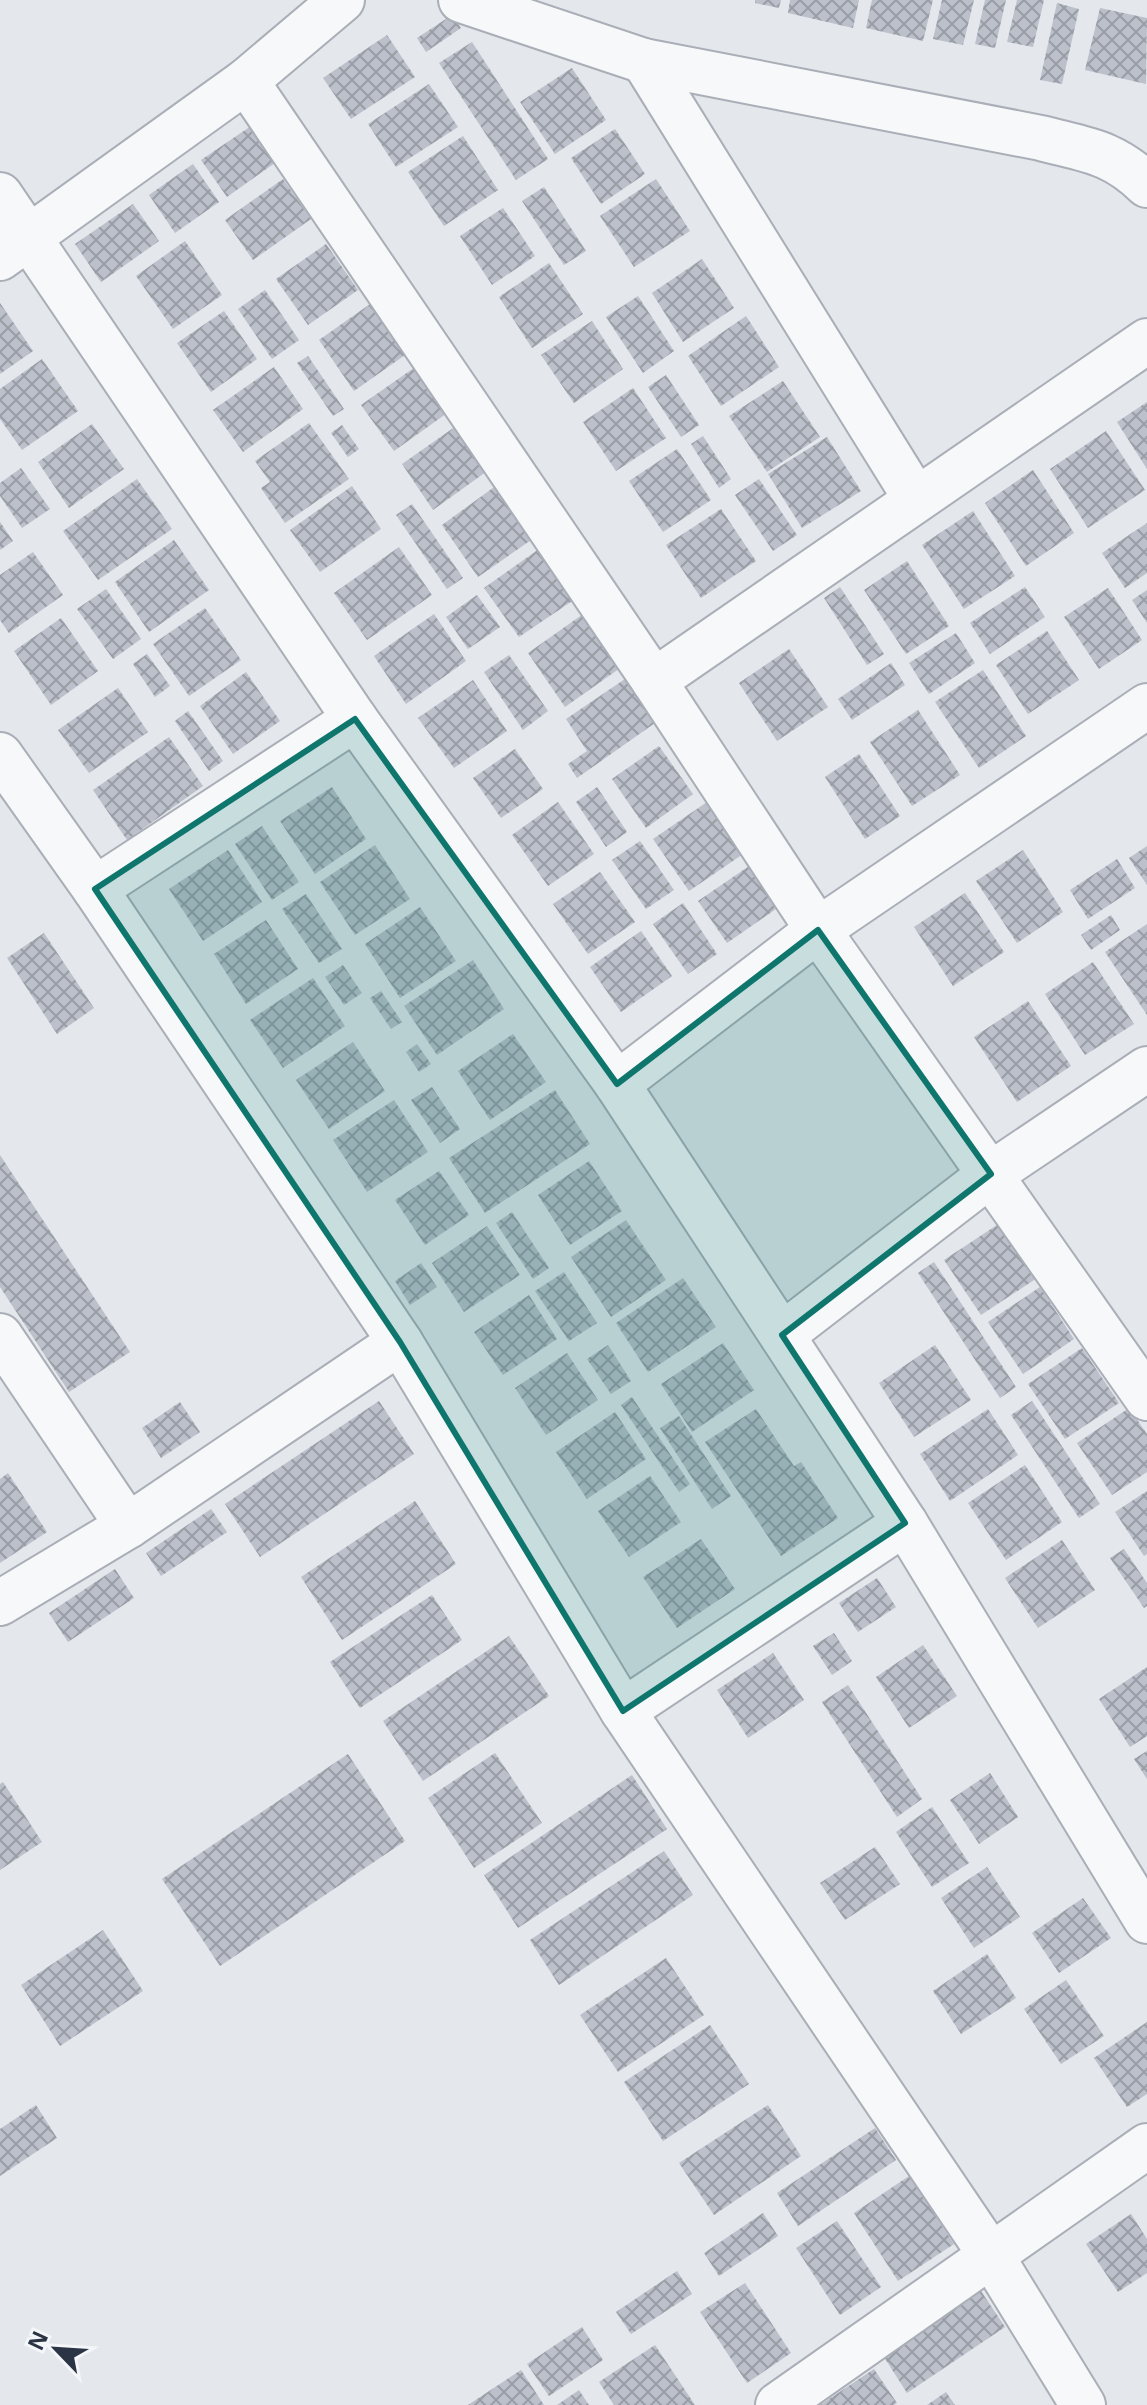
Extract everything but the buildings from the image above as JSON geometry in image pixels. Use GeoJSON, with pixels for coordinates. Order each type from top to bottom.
{"type":"FeatureCollection","features":[{"type":"Feature","properties":{"kind":"street"},"geometry":{"type":"LineString","coordinates":[[14,248],[246,81],[342,0]]}},
{"type":"Feature","properties":{"kind":"street"},"geometry":{"type":"LineString","coordinates":[[461,0],[644,61],[1041,138],[1104,154],[1127,166],[1147,185]]}},
{"type":"Feature","properties":{"kind":"street"},"geometry":{"type":"LineString","coordinates":[[644,61],[916,499]]}},
{"type":"Feature","properties":{"kind":"street"},"geometry":{"type":"LineString","coordinates":[[246,81],[654,681],[818,930],[1147,1398]]}},
{"type":"Feature","properties":{"kind":"street"},"geometry":{"type":"LineString","coordinates":[[0,195],[14,248],[617,1084],[905,1523],[1147,1921]]}},
{"type":"Feature","properties":{"kind":"street"},"geometry":{"type":"LineString","coordinates":[[654,681],[1147,341]]}},
{"type":"Feature","properties":{"kind":"street"},"geometry":{"type":"LineString","coordinates":[[617,1084],[818,930],[1147,706]]}},
{"type":"Feature","properties":{"kind":"street"},"geometry":{"type":"LineString","coordinates":[[95,889],[355,719]]}},
{"type":"Feature","properties":{"kind":"street"},"geometry":{"type":"LineString","coordinates":[[0,755],[95,889],[400,1342],[623,1711],[992,2257],[1083,2405]]}},
{"type":"Feature","properties":{"kind":"street"},"geometry":{"type":"LineString","coordinates":[[782,1335],[991,1174],[1147,1069]]}},
{"type":"Feature","properties":{"kind":"street"},"geometry":{"type":"LineString","coordinates":[[0,1336],[128,1526]]}},
{"type":"Feature","properties":{"kind":"street"},"geometry":{"type":"LineString","coordinates":[[0,1603],[128,1526],[400,1342]]}},
{"type":"Feature","properties":{"kind":"street"},"geometry":{"type":"LineString","coordinates":[[623,1711],[905,1523]]}},
{"type":"Feature","properties":{"kind":"street"},"geometry":{"type":"LineString","coordinates":[[778,2405],[1147,2146]]}},
{"type":"Feature","properties":{"kind":"highlighted area"},"geometry":{"type":"Polygon","coordinates":[[[355,719],[617,1084],[818,930],[991,1174],[782,1335],[905,1523],[623,1711],[400,1342],[95,889],[355,719]]]}}]}
